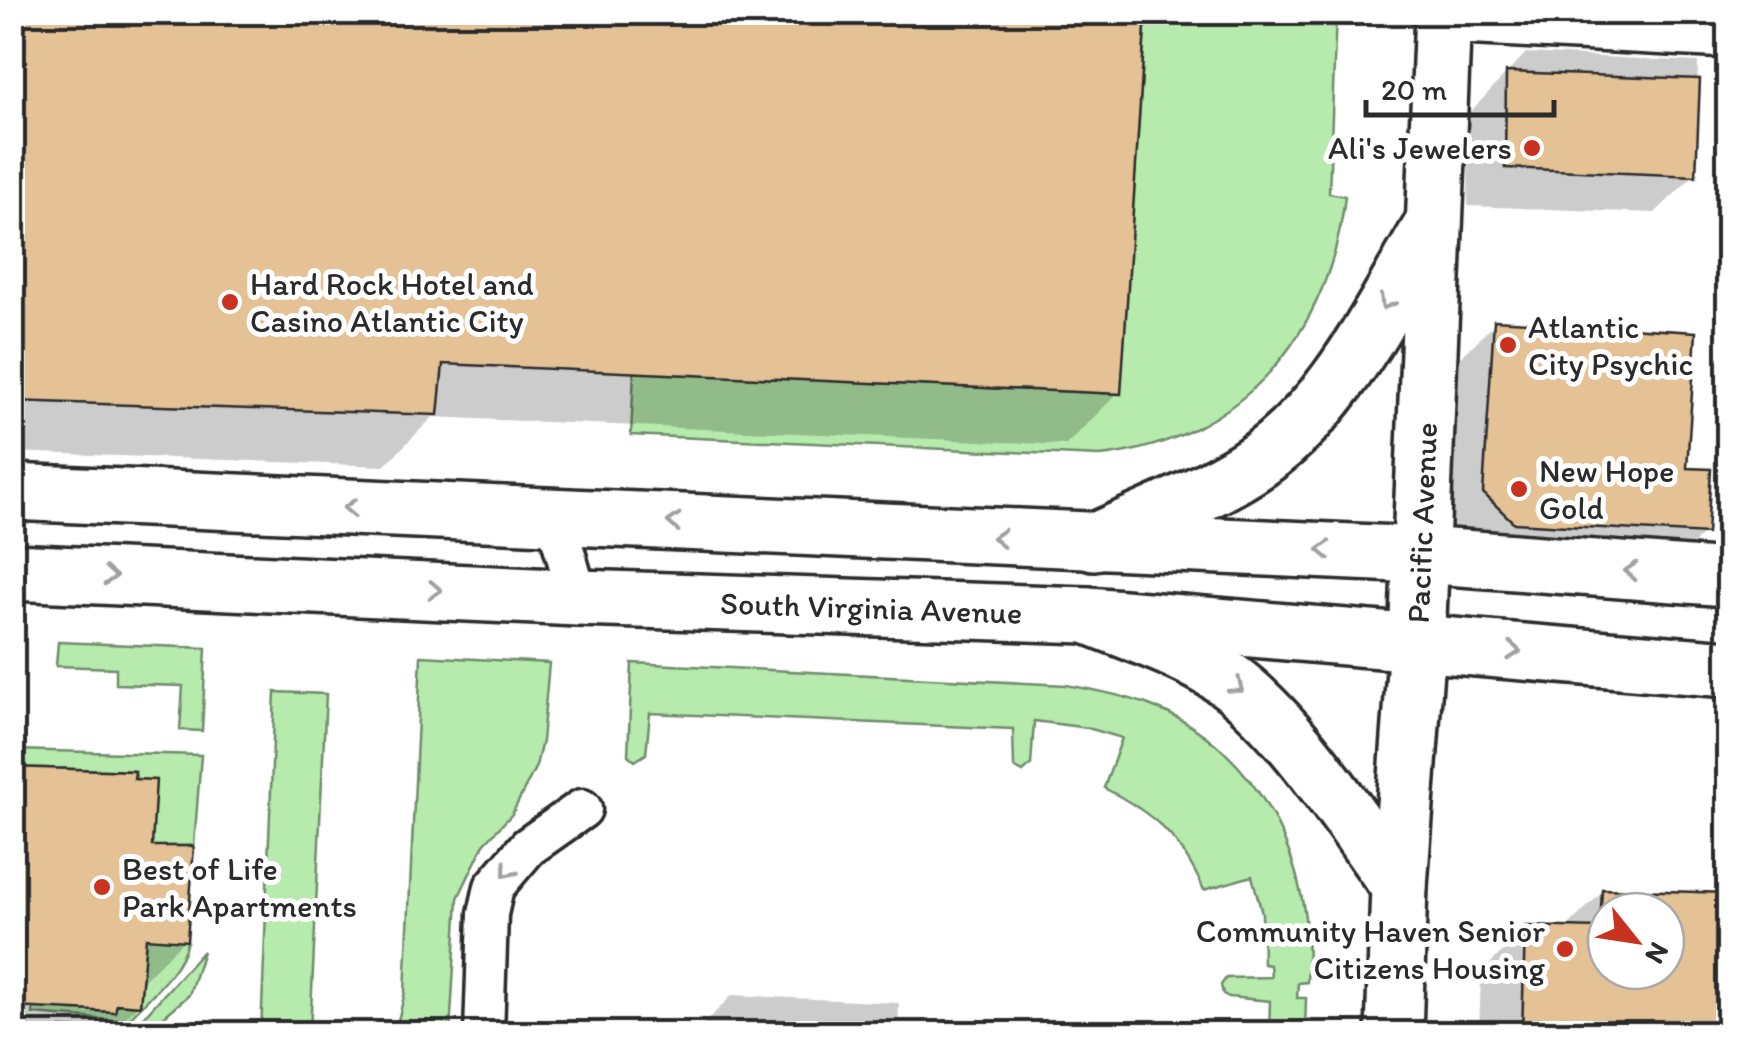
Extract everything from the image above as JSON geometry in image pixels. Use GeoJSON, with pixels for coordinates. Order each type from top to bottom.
{"type":"FeatureCollection","features":[{"type":"Feature","properties":{"kind":"street"},"geometry":{"type":"LineString","coordinates":[[1443,14],[1728,30]]}},
{"type":"Feature","properties":{"kind":"street","name":"Pacific Avenue"},"geometry":{"type":"LineString","coordinates":[[1394,1034],[1417,643],[1443,14]]}},
{"type":"Feature","properties":{"kind":"street"},"geometry":{"type":"LineString","coordinates":[[1094,542],[1246,469],[1286,438],[1330,392],[1436,219]]}},
{"type":"Feature","properties":{"kind":"street"},"geometry":{"type":"LineString","coordinates":[[12,492],[1421,555],[1728,578]]}},
{"type":"Feature","properties":{"kind":"street","name":"South Virginia Avenue"},"geometry":{"type":"LineString","coordinates":[[12,572],[1087,616],[1728,669]]}},
{"type":"Feature","properties":{"kind":"street"},"geometry":{"type":"LineString","coordinates":[[1087,616],[1183,653],[1226,678],[1264,708],[1400,886]]}},
{"type":"Feature","properties":{"kind":"lane"},"geometry":{"type":"LineString","coordinates":[[555,516],[578,598]]}},
{"type":"Feature","properties":{"kind":"lane"},"geometry":{"type":"LineString","coordinates":[[484,1034],[488,914],[494,887],[528,847],[582,809]]}},
{"type":"Feature","properties":{"kind":"green space"},"geometry":{"type":"Polygon","coordinates":[[[1146,13],[1336,13],[1329,193],[1345,196],[1336,246],[1320,293],[1298,335],[1270,372],[1236,403],[1196,428],[1151,446],[1100,456],[631,435],[634,372],[1120,394],[1146,13]]]}},
{"type":"Feature","properties":{"kind":"green space"},"geometry":{"type":"Polygon","coordinates":[[[58,642],[206,648],[202,731],[180,730],[183,686],[116,684],[116,668],[56,666],[58,642]]]}},
{"type":"Feature","properties":{"kind":"green space"},"geometry":{"type":"Polygon","coordinates":[[[421,656],[549,663],[536,766],[512,814],[484,844],[458,898],[450,1033],[395,1033],[405,992],[421,656]]]}},
{"type":"Feature","properties":{"kind":"green space"},"geometry":{"type":"Polygon","coordinates":[[[632,663],[1066,685],[1139,701],[1189,725],[1222,750],[1251,781],[1290,856],[1302,897],[1307,939],[1307,982],[1298,983],[1297,998],[1306,998],[1305,1033],[1269,1033],[1270,1001],[1223,994],[1221,985],[1226,978],[1271,977],[1270,965],[1263,964],[1262,913],[1252,876],[1204,890],[1185,855],[1164,829],[1138,807],[1104,788],[1122,738],[1088,728],[1034,721],[1031,765],[1023,772],[1014,767],[1013,729],[650,713],[646,754],[635,761],[628,755],[632,663]]]}},
{"type":"Feature","properties":{"kind":"green space"},"geometry":{"type":"Polygon","coordinates":[[[275,692],[326,694],[310,1033],[261,1033],[275,692]]]}},
{"type":"Feature","properties":{"kind":"green space"},"geometry":{"type":"Polygon","coordinates":[[[13,750],[201,755],[194,846],[170,846],[168,861],[151,861],[135,771],[13,767],[13,750]]]}},
{"type":"Feature","properties":{"kind":"green space"},"geometry":{"type":"Polygon","coordinates":[[[148,914],[187,941],[171,973],[127,1021],[33,1014],[34,1001],[68,1010],[115,1012],[117,1004],[140,1006],[148,914]]]}},
{"type":"Feature","properties":{"kind":"green space"},"geometry":{"type":"Polygon","coordinates":[[[203,951],[189,995],[145,1033],[69,1033],[63,1028],[131,1031],[203,951]]]}},
{"type":"Feature","properties":{"kind":"building"},"geometry":{"type":"Polygon","coordinates":[[[12,12],[1146,12],[1121,394],[443,364],[438,415],[12,401],[12,12]]]}},
{"type":"Feature","properties":{"kind":"building"},"geometry":{"type":"Polygon","coordinates":[[[1506,72],[1700,79],[1696,176],[1505,168],[1506,72]]]}},
{"type":"Feature","properties":{"kind":"building"},"geometry":{"type":"Polygon","coordinates":[[[1494,320],[1696,332],[1687,468],[1711,469],[1707,534],[1514,523],[1483,493],[1494,320]]]}},
{"type":"Feature","properties":{"kind":"building","name":"Best of Life Park Apartments"},"geometry":{"type":"Polygon","coordinates":[[[12,767],[135,771],[134,779],[156,780],[152,846],[194,846],[187,941],[146,938],[140,1006],[117,1004],[115,1012],[12,1007],[12,767]]]}},
{"type":"Feature","properties":{"kind":"building","name":"Community Haven Senior Citizens Housing"},"geometry":{"type":"Polygon","coordinates":[[[1602,889],[1665,891],[1602,891],[1602,889]]]}},
{"type":"Feature","properties":{"kind":"building","name":"Community Haven Senior Citizens Housing"},"geometry":{"type":"Polygon","coordinates":[[[1686,892],[1728,893],[1728,1034],[1522,1034],[1525,926],[1586,928],[1586,991],[1686,991],[1686,892]]]}},
{"type":"Feature","properties":{"kind":"place","name":"Ali's Jewelers"},"geometry":{"type":"Point","coordinates":[1532,148]}},
{"type":"Feature","properties":{"kind":"place","name":"Hard Rock Hotel and Casino Atlantic City"},"geometry":{"type":"Point","coordinates":[230,302]}},
{"type":"Feature","properties":{"kind":"place","name":"Atlantic City Psychic"},"geometry":{"type":"Point","coordinates":[1508,345]}},
{"type":"Feature","properties":{"kind":"place","name":"New Hope Gold"},"geometry":{"type":"Point","coordinates":[1519,489]}},
{"type":"Feature","properties":{"kind":"place","name":"Best of Life Park Apartments"},"geometry":{"type":"Point","coordinates":[102,887]}},
{"type":"Feature","properties":{"kind":"place","name":"Community Haven Senior Citizens Housing"},"geometry":{"type":"Point","coordinates":[1565,949]}}]}
